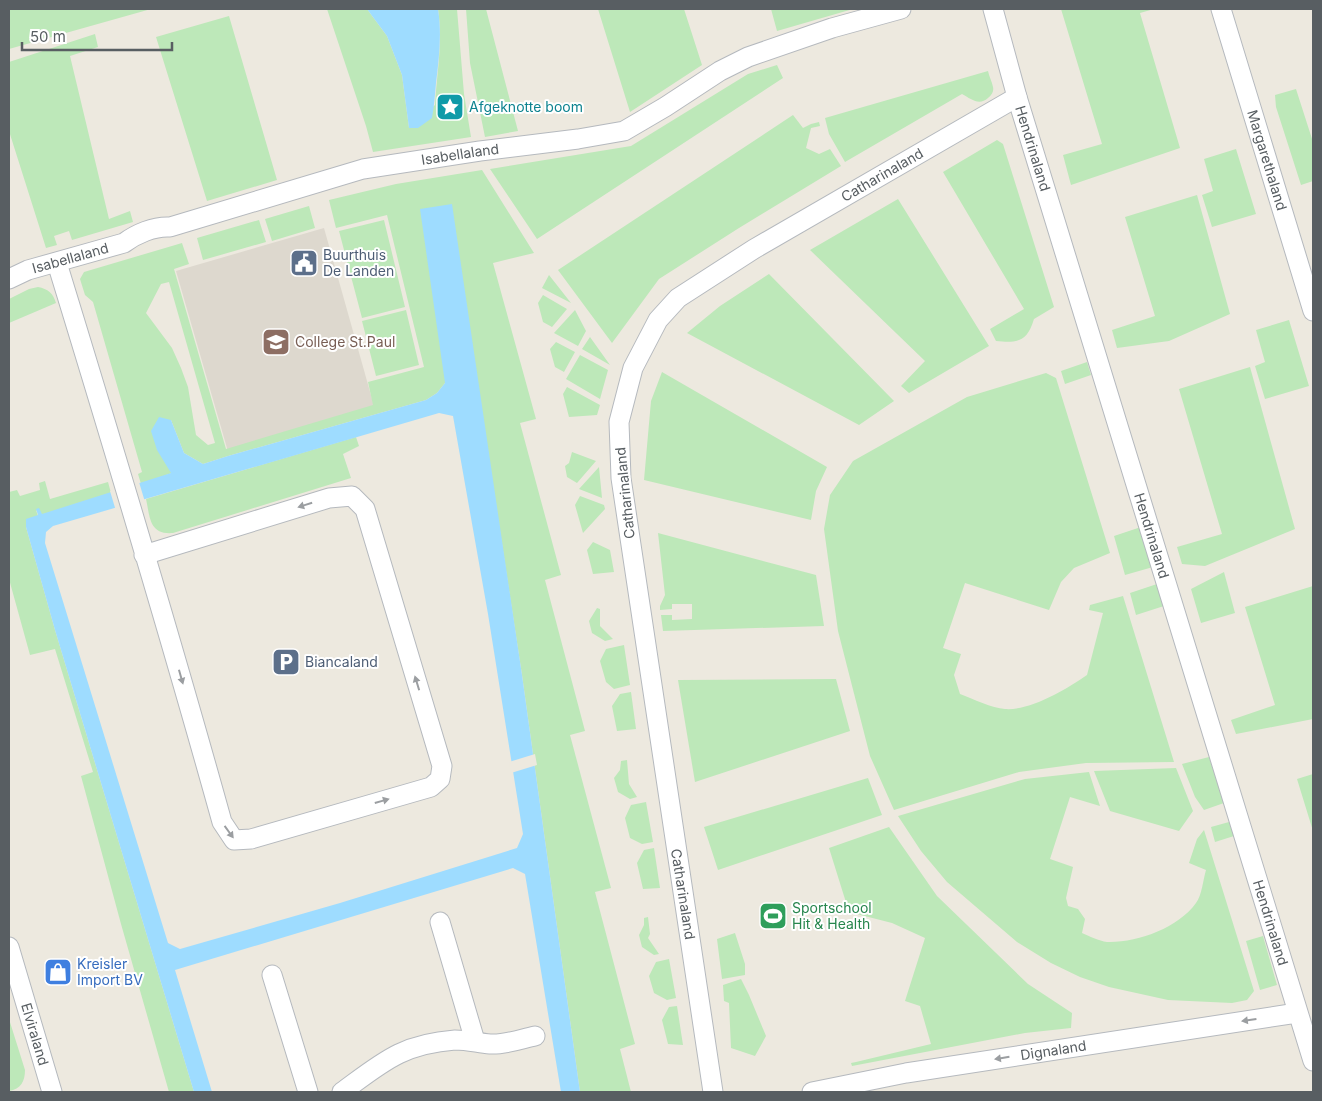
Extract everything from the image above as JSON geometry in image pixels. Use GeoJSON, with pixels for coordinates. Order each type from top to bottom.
{"type":"FeatureCollection","features":[{"type":"Feature","properties":{"kind":"street","name":"Isabellaland"},"geometry":{"type":"LineString","coordinates":[[9,279],[28,270],[124,243],[133,236],[149,230],[163,226],[170,227],[364,169],[624,131],[720,71],[748,57],[832,28],[901,9]]}},
{"type":"Feature","properties":{"kind":"street","name":"Hendrinaland"},"geometry":{"type":"LineString","coordinates":[[993,9],[1017,97],[1313,1061]]}},
{"type":"Feature","properties":{"kind":"street","name":"Margarethaland"},"geometry":{"type":"LineString","coordinates":[[1220,9],[1313,312]]}},
{"type":"Feature","properties":{"kind":"street","name":"Catharinaland"},"geometry":{"type":"LineString","coordinates":[[713,1092],[621,478],[619,422],[632,368],[658,320],[678,298],[754,250],[1017,97]]}},
{"type":"Feature","properties":{"kind":"street"},"geometry":{"type":"LineString","coordinates":[[57,263],[144,556],[167,630],[222,822],[234,840],[251,838],[431,787],[440,779],[442,766],[365,509],[352,496],[329,498],[144,556]]}},
{"type":"Feature","properties":{"kind":"street"},"geometry":{"type":"LineString","coordinates":[[440,922],[476,1041]]}},
{"type":"Feature","properties":{"kind":"street","name":"Elviraland"},"geometry":{"type":"LineString","coordinates":[[9,947],[52,1092]]}},
{"type":"Feature","properties":{"kind":"street"},"geometry":{"type":"LineString","coordinates":[[272,975],[308,1092]]}},
{"type":"Feature","properties":{"kind":"street","name":"Dignaland"},"geometry":{"type":"LineString","coordinates":[[812,1092],[906,1073],[1297,1013]]}},
{"type":"Feature","properties":{"kind":"street"},"geometry":{"type":"LineString","coordinates":[[342,1092],[383,1061],[402,1051],[431,1043],[457,1040],[490,1044],[535,1036]]}},
{"type":"Feature","properties":{"kind":"shaded area","name":"College St.Paul"},"geometry":{"type":"Polygon","coordinates":[[[324,228],[376,413],[229,455],[176,271],[324,228]]]}},
{"type":"Feature","properties":{"kind":"green space"},"geometry":{"type":"Polygon","coordinates":[[[9,9],[151,9],[9,49],[9,9]]]}},
{"type":"Feature","properties":{"kind":"green space"},"geometry":{"type":"Polygon","coordinates":[[[327,9],[367,9],[387,36],[402,75],[409,128],[435,105],[440,45],[438,9],[457,9],[464,94],[471,137],[373,152],[327,9]]]}},
{"type":"Feature","properties":{"kind":"green space"},"geometry":{"type":"Polygon","coordinates":[[[466,9],[486,9],[518,131],[485,137],[470,63],[466,9]]]}},
{"type":"Feature","properties":{"kind":"green space"},"geometry":{"type":"Polygon","coordinates":[[[598,9],[684,9],[702,65],[630,112],[598,9]]]}},
{"type":"Feature","properties":{"kind":"green space"},"geometry":{"type":"Polygon","coordinates":[[[771,9],[853,9],[777,31],[771,9]]]}},
{"type":"Feature","properties":{"kind":"green space"},"geometry":{"type":"Polygon","coordinates":[[[1061,9],[1154,9],[1140,13],[1180,148],[1071,185],[1063,155],[1102,144],[1061,9]]]}},
{"type":"Feature","properties":{"kind":"green space"},"geometry":{"type":"Polygon","coordinates":[[[229,16],[277,180],[207,201],[156,37],[229,16]]]}},
{"type":"Feature","properties":{"kind":"green space"},"geometry":{"type":"Polygon","coordinates":[[[95,34],[98,47],[70,56],[109,219],[130,211],[133,222],[72,240],[69,231],[54,236],[57,245],[46,248],[9,131],[9,62],[95,34]]]}},
{"type":"Feature","properties":{"kind":"green space"},"geometry":{"type":"Polygon","coordinates":[[[777,65],[783,78],[537,239],[490,169],[631,146],[748,74],[777,65]]]}},
{"type":"Feature","properties":{"kind":"green space"},"geometry":{"type":"Polygon","coordinates":[[[988,71],[993,90],[991,96],[985,100],[978,102],[962,94],[845,162],[829,134],[825,118],[988,71]]]}},
{"type":"Feature","properties":{"kind":"green space"},"geometry":{"type":"Polygon","coordinates":[[[1296,89],[1313,142],[1313,181],[1301,185],[1276,107],[1275,95],[1296,89]]]}},
{"type":"Feature","properties":{"kind":"green space"},"geometry":{"type":"Polygon","coordinates":[[[793,115],[803,128],[819,122],[820,126],[811,128],[806,148],[819,154],[830,149],[841,166],[659,279],[612,343],[558,270],[793,115]]]}},
{"type":"Feature","properties":{"kind":"green space"},"geometry":{"type":"Polygon","coordinates":[[[997,140],[1003,144],[1054,307],[1034,319],[1025,337],[1010,342],[996,341],[990,329],[1024,309],[943,172],[997,140]]]}},
{"type":"Feature","properties":{"kind":"green space"},"geometry":{"type":"Polygon","coordinates":[[[1236,149],[1256,214],[1212,227],[1202,195],[1213,191],[1204,159],[1236,149]]]}},
{"type":"Feature","properties":{"kind":"green space"},"geometry":{"type":"Polygon","coordinates":[[[482,170],[534,253],[493,263],[536,419],[520,423],[561,575],[545,580],[585,731],[570,735],[611,888],[595,892],[635,1044],[620,1049],[631,1092],[580,1092],[522,675],[481,407],[445,383],[437,393],[426,400],[203,464],[184,453],[171,420],[172,473],[141,484],[138,474],[142,472],[93,302],[85,295],[80,279],[84,272],[182,243],[189,264],[174,269],[226,449],[373,405],[368,382],[424,367],[387,215],[336,228],[329,200],[396,184],[482,170]],[[169,282],[161,284],[146,313],[172,348],[181,368],[188,387],[196,435],[208,445],[215,443],[169,282]]]}},
{"type":"Feature","properties":{"kind":"green space"},"geometry":{"type":"Polygon","coordinates":[[[1197,195],[1230,314],[1169,341],[1117,348],[1112,330],[1155,316],[1125,217],[1197,195]]]}},
{"type":"Feature","properties":{"kind":"green space"},"geometry":{"type":"Polygon","coordinates":[[[898,199],[989,346],[909,393],[901,386],[925,361],[810,250],[898,199]]]}},
{"type":"Feature","properties":{"kind":"green space"},"geometry":{"type":"Polygon","coordinates":[[[309,206],[315,228],[272,241],[265,219],[309,206]]]}},
{"type":"Feature","properties":{"kind":"green space"},"geometry":{"type":"Polygon","coordinates":[[[259,220],[266,242],[203,260],[197,238],[259,220]]]}},
{"type":"Feature","properties":{"kind":"green space"},"geometry":{"type":"Polygon","coordinates":[[[384,220],[405,307],[362,318],[339,231],[384,220]]]}},
{"type":"Feature","properties":{"kind":"green space"},"geometry":{"type":"Polygon","coordinates":[[[769,274],[894,401],[859,425],[687,333],[720,306],[769,274]]]}},
{"type":"Feature","properties":{"kind":"green space"},"geometry":{"type":"Polygon","coordinates":[[[549,275],[571,303],[542,288],[549,275]]]}},
{"type":"Feature","properties":{"kind":"green space"},"geometry":{"type":"Polygon","coordinates":[[[38,287],[50,292],[56,303],[9,323],[9,299],[29,289],[38,287]]]}},
{"type":"Feature","properties":{"kind":"green space"},"geometry":{"type":"Polygon","coordinates":[[[543,295],[567,309],[552,327],[543,322],[538,303],[543,295]]]}},
{"type":"Feature","properties":{"kind":"green space"},"geometry":{"type":"Polygon","coordinates":[[[406,310],[419,365],[376,376],[362,321],[406,310]]]}},
{"type":"Feature","properties":{"kind":"green space"},"geometry":{"type":"Polygon","coordinates":[[[575,310],[586,331],[578,346],[554,333],[575,310]]]}},
{"type":"Feature","properties":{"kind":"green space"},"geometry":{"type":"Polygon","coordinates":[[[1289,320],[1309,386],[1265,399],[1255,366],[1265,362],[1256,330],[1289,320]]]}},
{"type":"Feature","properties":{"kind":"green space"},"geometry":{"type":"Polygon","coordinates":[[[590,337],[610,365],[582,349],[590,337]]]}},
{"type":"Feature","properties":{"kind":"green space"},"geometry":{"type":"Polygon","coordinates":[[[556,342],[575,352],[564,372],[555,367],[550,349],[556,342]]]}},
{"type":"Feature","properties":{"kind":"green space"},"geometry":{"type":"Polygon","coordinates":[[[580,355],[608,370],[600,399],[566,379],[580,355]]]}},
{"type":"Feature","properties":{"kind":"green space"},"geometry":{"type":"Polygon","coordinates":[[[1087,362],[1091,375],[1065,384],[1061,371],[1087,362]]]}},
{"type":"Feature","properties":{"kind":"green space"},"geometry":{"type":"Polygon","coordinates":[[[1250,367],[1295,529],[1205,566],[1182,564],[1177,547],[1222,534],[1179,389],[1250,367]]]}},
{"type":"Feature","properties":{"kind":"green space"},"geometry":{"type":"Polygon","coordinates":[[[662,372],[827,467],[816,491],[811,520],[644,480],[651,401],[662,372]]]}},
{"type":"Feature","properties":{"kind":"green space"},"geometry":{"type":"Polygon","coordinates":[[[1046,373],[1056,378],[1110,553],[1074,568],[1061,582],[1049,610],[965,583],[943,648],[961,654],[954,675],[960,694],[982,703],[1005,709],[1015,709],[1037,703],[1087,675],[1103,613],[1089,610],[1090,605],[1123,596],[1174,762],[1086,763],[1019,772],[894,810],[870,756],[838,631],[824,529],[830,495],[853,461],[967,397],[1046,373]]]}},
{"type":"Feature","properties":{"kind":"green space"},"geometry":{"type":"Polygon","coordinates":[[[567,387],[600,405],[597,415],[569,417],[563,394],[567,387]]]}},
{"type":"Feature","properties":{"kind":"green space"},"geometry":{"type":"Polygon","coordinates":[[[356,437],[359,446],[343,454],[351,478],[173,533],[159,531],[152,524],[146,499],[356,437]]]}},
{"type":"Feature","properties":{"kind":"green space"},"geometry":{"type":"Polygon","coordinates":[[[572,452],[596,461],[577,483],[567,477],[565,466],[569,463],[572,452]]]}},
{"type":"Feature","properties":{"kind":"green space"},"geometry":{"type":"Polygon","coordinates":[[[599,467],[602,498],[579,489],[599,467]]]}},
{"type":"Feature","properties":{"kind":"green space"},"geometry":{"type":"Polygon","coordinates":[[[45,481],[50,499],[108,482],[111,493],[41,515],[36,510],[38,516],[26,527],[55,630],[194,1092],[169,1092],[81,776],[93,772],[55,649],[30,655],[9,579],[9,492],[17,490],[20,496],[40,490],[39,483],[45,481]]]}},
{"type":"Feature","properties":{"kind":"green space"},"geometry":{"type":"Polygon","coordinates":[[[580,496],[604,505],[605,509],[583,533],[575,505],[580,496]]]}},
{"type":"Feature","properties":{"kind":"green space"},"geometry":{"type":"Polygon","coordinates":[[[1141,527],[1153,567],[1125,575],[1114,536],[1141,527]]]}},
{"type":"Feature","properties":{"kind":"green space"},"geometry":{"type":"Polygon","coordinates":[[[658,533],[816,575],[824,626],[663,631],[661,615],[672,615],[672,620],[692,619],[692,604],[672,604],[672,609],[660,610],[665,595],[658,533]]]}},
{"type":"Feature","properties":{"kind":"green space"},"geometry":{"type":"Polygon","coordinates":[[[593,542],[610,550],[614,572],[593,574],[587,550],[593,542]]]}},
{"type":"Feature","properties":{"kind":"green space"},"geometry":{"type":"Polygon","coordinates":[[[1224,572],[1235,613],[1201,623],[1191,589],[1224,572]]]}},
{"type":"Feature","properties":{"kind":"green space"},"geometry":{"type":"Polygon","coordinates":[[[1157,584],[1164,606],[1136,615],[1130,593],[1157,584]]]}},
{"type":"Feature","properties":{"kind":"green space"},"geometry":{"type":"Polygon","coordinates":[[[1313,586],[1313,719],[1236,734],[1231,720],[1275,705],[1245,607],[1313,586]]]}},
{"type":"Feature","properties":{"kind":"green space"},"geometry":{"type":"Polygon","coordinates":[[[597,608],[600,609],[600,626],[613,639],[605,641],[592,633],[589,621],[597,608]]]}},
{"type":"Feature","properties":{"kind":"green space"},"geometry":{"type":"Polygon","coordinates":[[[624,645],[630,685],[614,689],[606,682],[600,661],[606,649],[624,645]]]}},
{"type":"Feature","properties":{"kind":"green space"},"geometry":{"type":"Polygon","coordinates":[[[836,679],[850,731],[695,782],[678,680],[836,679]]]}},
{"type":"Feature","properties":{"kind":"green space"},"geometry":{"type":"Polygon","coordinates":[[[631,692],[636,729],[617,731],[612,706],[620,694],[631,692]]]}},
{"type":"Feature","properties":{"kind":"green space"},"geometry":{"type":"Polygon","coordinates":[[[1209,757],[1224,803],[1204,810],[1195,797],[1182,764],[1209,757]]]}},
{"type":"Feature","properties":{"kind":"green space"},"geometry":{"type":"Polygon","coordinates":[[[627,760],[629,784],[637,797],[630,799],[618,792],[614,778],[620,770],[621,761],[627,760]]]}},
{"type":"Feature","properties":{"kind":"green space"},"geometry":{"type":"Polygon","coordinates":[[[1176,768],[1193,811],[1179,831],[1110,811],[1094,771],[1176,768]]]}},
{"type":"Feature","properties":{"kind":"green space"},"geometry":{"type":"Polygon","coordinates":[[[1089,772],[1100,806],[1070,797],[1050,859],[1073,867],[1066,898],[1068,906],[1078,909],[1085,919],[1082,933],[1097,940],[1119,942],[1144,937],[1179,920],[1196,903],[1200,896],[1206,870],[1189,863],[1197,839],[1204,830],[1254,991],[1247,1000],[1232,1003],[1168,1000],[1109,987],[1080,977],[1051,963],[1017,942],[947,882],[921,851],[898,816],[1025,779],[1089,772]]]}},
{"type":"Feature","properties":{"kind":"green space"},"geometry":{"type":"Polygon","coordinates":[[[1313,774],[1313,831],[1297,779],[1313,774]]]}},
{"type":"Feature","properties":{"kind":"green space"},"geometry":{"type":"Polygon","coordinates":[[[868,778],[882,815],[718,870],[704,827],[868,778]]]}},
{"type":"Feature","properties":{"kind":"green space"},"geometry":{"type":"Polygon","coordinates":[[[646,802],[653,842],[642,844],[630,838],[625,818],[631,805],[646,802]]]}},
{"type":"Feature","properties":{"kind":"green space"},"geometry":{"type":"Polygon","coordinates":[[[1229,822],[1234,836],[1215,842],[1211,827],[1229,822]]]}},
{"type":"Feature","properties":{"kind":"green space"},"geometry":{"type":"Polygon","coordinates":[[[889,827],[937,896],[1028,984],[1072,1013],[1071,1028],[1025,1033],[852,1066],[851,1063],[931,1044],[920,1006],[905,1001],[925,938],[892,923],[849,912],[829,848],[889,827]]]}},
{"type":"Feature","properties":{"kind":"green space"},"geometry":{"type":"Polygon","coordinates":[[[654,848],[660,888],[643,889],[637,863],[644,850],[654,848]]]}},
{"type":"Feature","properties":{"kind":"green space"},"geometry":{"type":"Polygon","coordinates":[[[648,917],[650,934],[648,938],[659,954],[654,955],[642,947],[639,935],[644,925],[644,918],[648,917]]]}},
{"type":"Feature","properties":{"kind":"green space"},"geometry":{"type":"Polygon","coordinates":[[[735,933],[745,964],[745,975],[722,979],[717,939],[735,933]]]}},
{"type":"Feature","properties":{"kind":"green space"},"geometry":{"type":"Polygon","coordinates":[[[1263,936],[1277,985],[1260,990],[1246,941],[1263,936]]]}},
{"type":"Feature","properties":{"kind":"green space"},"geometry":{"type":"Polygon","coordinates":[[[669,959],[676,998],[667,1000],[654,993],[649,976],[656,962],[669,959]]]}},
{"type":"Feature","properties":{"kind":"green space"},"geometry":{"type":"Polygon","coordinates":[[[741,979],[766,1036],[755,1056],[731,1048],[729,1003],[724,1001],[723,985],[741,979]]]}},
{"type":"Feature","properties":{"kind":"green space"},"geometry":{"type":"Polygon","coordinates":[[[677,1006],[683,1045],[668,1044],[662,1020],[669,1007],[677,1006]]]}},
{"type":"Feature","properties":{"kind":"green space"},"geometry":{"type":"Polygon","coordinates":[[[9,1019],[25,1070],[22,1084],[9,1091],[9,1019]]]}},
{"type":"Feature","properties":{"kind":"water"},"geometry":{"type":"Polygon","coordinates":[[[367,9],[438,9],[440,46],[433,114],[432,118],[418,128],[409,128],[402,75],[387,36],[367,9]]]}},
{"type":"Feature","properties":{"kind":"water"},"geometry":{"type":"Polygon","coordinates":[[[452,204],[522,675],[580,1092],[561,1092],[525,874],[513,868],[175,970],[212,1092],[194,1092],[55,630],[26,527],[26,519],[38,515],[36,509],[39,508],[42,514],[171,473],[157,450],[151,431],[159,417],[171,420],[184,453],[203,464],[426,400],[437,393],[445,383],[420,209],[452,204]],[[439,413],[53,526],[46,532],[45,543],[168,943],[180,949],[340,903],[517,848],[523,834],[488,614],[453,416],[439,413]]]}},
{"type":"Feature","properties":{"kind":"pier"},"geometry":{"type":"Polygon","coordinates":[[[139,482],[145,502],[116,511],[110,491],[139,482]]]}},
{"type":"Feature","properties":{"kind":"pier"},"geometry":{"type":"Polygon","coordinates":[[[535,754],[537,765],[511,773],[509,762],[535,754]]]}},
{"type":"Feature","properties":{"kind":"place","name":"Afgeknotte boom"},"geometry":{"type":"Point","coordinates":[450,107]}},
{"type":"Feature","properties":{"kind":"place","name":"Buurthuis De Landen"},"geometry":{"type":"Point","coordinates":[304,263]}},
{"type":"Feature","properties":{"kind":"place","name":"College St.Paul"},"geometry":{"type":"Point","coordinates":[276,342]}},
{"type":"Feature","properties":{"kind":"place","name":"Biancaland"},"geometry":{"type":"Point","coordinates":[286,662]}},
{"type":"Feature","properties":{"kind":"place","name":"Sportschool Hit & Health"},"geometry":{"type":"Point","coordinates":[773,916]}},
{"type":"Feature","properties":{"kind":"place","name":"Kreisler Import BV"},"geometry":{"type":"Point","coordinates":[58,972]}}]}
